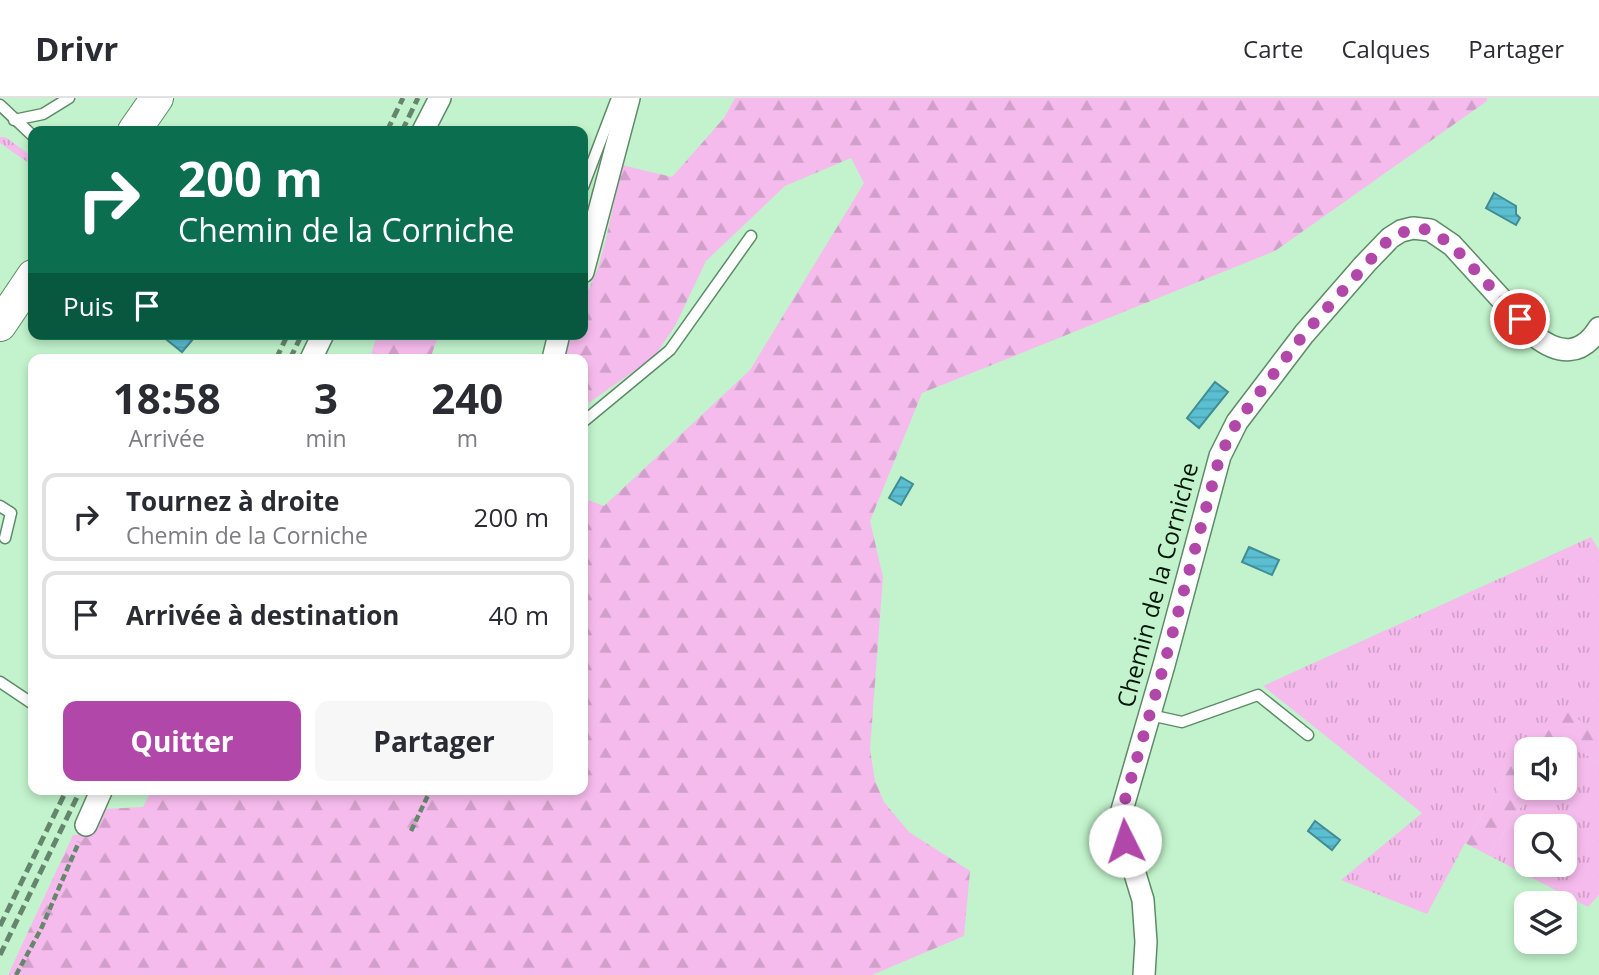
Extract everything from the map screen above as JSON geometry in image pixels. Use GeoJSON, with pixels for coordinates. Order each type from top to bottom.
{"type":"FeatureCollection","features":[{"type":"Feature","properties":{"kind":"main road"},"geometry":{"type":"LineString","coordinates":[[137,126],[157,98]]}},
{"type":"Feature","properties":{"kind":"main road"},"geometry":{"type":"LineString","coordinates":[[0,325],[28,283]]}},
{"type":"Feature","properties":{"kind":"street"},"geometry":{"type":"LineString","coordinates":[[426,126],[440,98]]}},
{"type":"Feature","properties":{"kind":"street"},"geometry":{"type":"LineString","coordinates":[[588,253],[629,98]]}},
{"type":"Feature","properties":{"kind":"street","name":"Chemin de la Corniche"},"geometry":{"type":"LineString","coordinates":[[1144,975],[1146,942],[1143,900],[1122,821],[1122,810],[1220,456],[1237,422],[1304,334],[1390,238],[1413,228],[1430,230],[1452,245],[1547,346],[1565,350],[1577,349],[1589,341],[1599,327]]}},
{"type":"Feature","properties":{"kind":"street"},"geometry":{"type":"LineString","coordinates":[[86,825],[99,795]]}},
{"type":"Feature","properties":{"kind":"lane"},"geometry":{"type":"LineString","coordinates":[[14,120],[43,114],[69,98]]}},
{"type":"Feature","properties":{"kind":"lane"},"geometry":{"type":"LineString","coordinates":[[588,174],[617,98]]}},
{"type":"Feature","properties":{"kind":"lane"},"geometry":{"type":"LineString","coordinates":[[0,105],[28,132]]}},
{"type":"Feature","properties":{"kind":"lane"},"geometry":{"type":"LineString","coordinates":[[588,418],[670,350],[751,236]]}},
{"type":"Feature","properties":{"kind":"lane"},"geometry":{"type":"LineString","coordinates":[[0,506],[11,513],[5,538]]}},
{"type":"Feature","properties":{"kind":"lane"},"geometry":{"type":"LineString","coordinates":[[0,682],[28,701]]}},
{"type":"Feature","properties":{"kind":"lane"},"geometry":{"type":"LineString","coordinates":[[1150,715],[1182,722],[1258,695],[1308,735]]}},
{"type":"Feature","properties":{"kind":"path"},"geometry":{"type":"LineString","coordinates":[[411,831],[428,795]]}},
{"type":"Feature","properties":{"kind":"path"},"geometry":{"type":"LineString","coordinates":[[16,975],[41,929],[86,825]]}},
{"type":"Feature","properties":{"kind":"path"},"geometry":{"type":"LineString","coordinates":[[19,968],[25,975]]}},
{"type":"Feature","properties":{"kind":"green space"},"geometry":{"type":"Polygon","coordinates":[[[735,98],[1487,98],[1487,101],[1275,251],[922,393],[870,521],[883,577],[870,749],[875,781],[884,802],[909,832],[970,871],[964,936],[872,975],[8,975],[73,835],[90,834],[103,809],[143,807],[149,795],[588,795],[588,500],[604,506],[750,370],[864,183],[851,158],[785,186],[706,261],[675,326],[654,357],[588,403],[588,354],[565,354],[569,340],[588,340],[588,291],[606,239],[622,165],[672,177],[724,118],[735,98]]]}},
{"type":"Feature","properties":{"kind":"green space"},"geometry":{"type":"Polygon","coordinates":[[[0,137],[5,137],[28,153],[28,163],[0,143],[0,137]]]}},
{"type":"Feature","properties":{"kind":"green space"},"geometry":{"type":"Polygon","coordinates":[[[375,340],[437,340],[432,354],[371,354],[375,340]]]}},
{"type":"Feature","properties":{"kind":"green space"},"geometry":{"type":"Polygon","coordinates":[[[1591,537],[1599,550],[1599,734],[1561,708],[1531,737],[1514,737],[1514,761],[1427,914],[1341,880],[1422,813],[1263,686],[1591,537]]]}},
{"type":"Feature","properties":{"kind":"green space"},"geometry":{"type":"Polygon","coordinates":[[[1561,707],[1599,734],[1599,762],[1577,750],[1577,737],[1531,737],[1561,707]]]}},
{"type":"Feature","properties":{"kind":"green space"},"geometry":{"type":"Polygon","coordinates":[[[1577,749],[1599,762],[1599,895],[1588,907],[1577,901],[1577,891],[1557,891],[1530,877],[1577,877],[1577,814],[1516,814],[1526,800],[1577,800],[1577,749]]]}},
{"type":"Feature","properties":{"kind":"green space"},"geometry":{"type":"Polygon","coordinates":[[[1514,761],[1514,800],[1526,800],[1488,855],[1465,843],[1514,761]]]}},
{"type":"Feature","properties":{"kind":"green space"},"geometry":{"type":"Polygon","coordinates":[[[1514,817],[1514,869],[1488,855],[1514,817]]]}},
{"type":"Feature","properties":{"kind":"water"},"geometry":{"type":"Polygon","coordinates":[[[1494,193],[1516,206],[1516,214],[1520,218],[1516,225],[1486,208],[1494,193]]]}},
{"type":"Feature","properties":{"kind":"water"},"geometry":{"type":"Polygon","coordinates":[[[167,340],[192,340],[182,352],[167,340]]]}},
{"type":"Feature","properties":{"kind":"water"},"geometry":{"type":"Polygon","coordinates":[[[1215,382],[1228,392],[1199,428],[1187,418],[1215,382]]]}},
{"type":"Feature","properties":{"kind":"water"},"geometry":{"type":"Polygon","coordinates":[[[901,477],[913,484],[901,505],[889,498],[901,477]]]}},
{"type":"Feature","properties":{"kind":"water"},"geometry":{"type":"Polygon","coordinates":[[[1249,547],[1279,560],[1272,575],[1242,562],[1249,547]]]}},
{"type":"Feature","properties":{"kind":"water"},"geometry":{"type":"Polygon","coordinates":[[[1315,821],[1340,840],[1332,850],[1308,831],[1315,821]]]}},
{"type":"Feature","properties":{"kind":"railway"},"geometry":{"type":"LineString","coordinates":[[389,126],[403,98]]}},
{"type":"Feature","properties":{"kind":"railway"},"geometry":{"type":"LineString","coordinates":[[404,126],[418,98]]}},
{"type":"Feature","properties":{"kind":"railway"},"geometry":{"type":"LineString","coordinates":[[278,354],[285,340]]}},
{"type":"Feature","properties":{"kind":"railway"},"geometry":{"type":"LineString","coordinates":[[292,354],[299,340]]}},
{"type":"Feature","properties":{"kind":"railway"},"geometry":{"type":"LineString","coordinates":[[0,926],[64,795]]}},
{"type":"Feature","properties":{"kind":"railway"},"geometry":{"type":"LineString","coordinates":[[0,955],[78,795]]}},
{"type":"Feature","properties":{"kind":"route"},"geometry":{"type":"LineString","coordinates":[[1125,841],[1122,810],[1220,456],[1237,422],[1304,334],[1365,264],[1390,238],[1401,231],[1423,228],[1440,235],[1520,319]]}}]}
